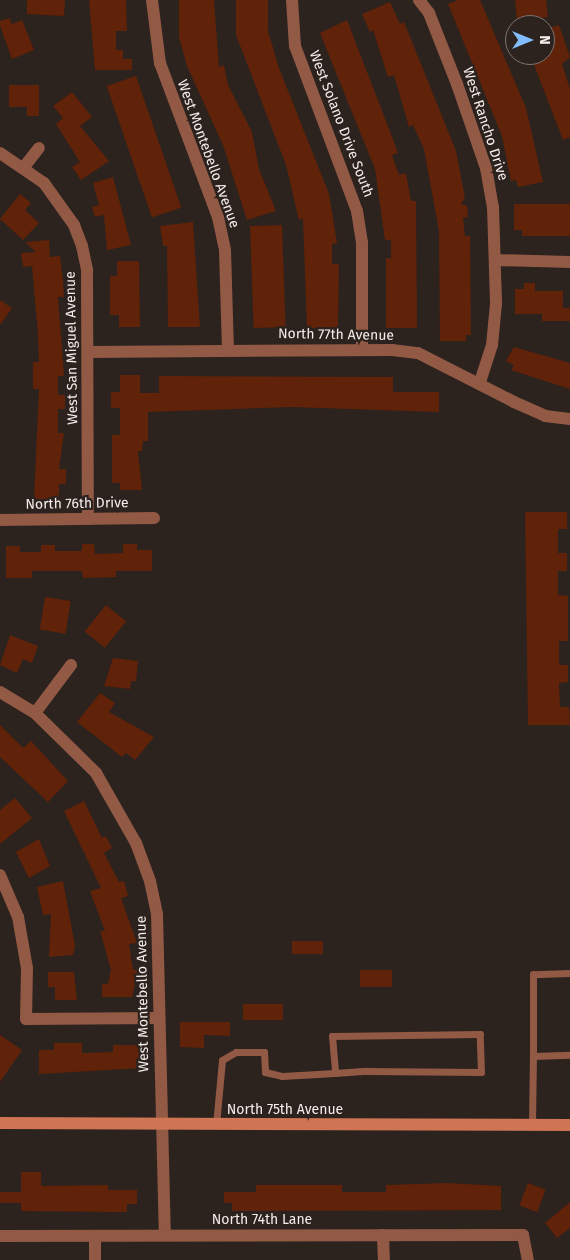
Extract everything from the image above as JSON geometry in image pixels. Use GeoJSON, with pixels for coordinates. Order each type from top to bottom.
{"type":"FeatureCollection","features":[{"type":"Feature","properties":{"kind":"main road","name":"North 75th Avenue"},"geometry":{"type":"LineString","coordinates":[[0,1123],[216,1125],[570,1124]]}},
{"type":"Feature","properties":{"kind":"street","name":"West Montebello Avenue"},"geometry":{"type":"LineString","coordinates":[[152,0],[160,63],[218,217],[225,250],[228,350]]}},
{"type":"Feature","properties":{"kind":"street","name":"West Solano Drive South"},"geometry":{"type":"LineString","coordinates":[[292,0],[295,46],[357,211],[362,242],[362,349]]}},
{"type":"Feature","properties":{"kind":"street","name":"West Rancho Drive"},"geometry":{"type":"LineString","coordinates":[[419,0],[442,45],[486,168],[495,260],[492,344],[480,383]]}},
{"type":"Feature","properties":{"kind":"street"},"geometry":{"type":"LineString","coordinates":[[24,167],[39,148]]}},
{"type":"Feature","properties":{"kind":"street","name":"West San Miguel Avenue"},"geometry":{"type":"LineString","coordinates":[[0,153],[24,167],[61,204],[82,246],[87,270],[88,519]]}},
{"type":"Feature","properties":{"kind":"street"},"geometry":{"type":"LineString","coordinates":[[495,260],[570,262]]}},
{"type":"Feature","properties":{"kind":"street","name":"North 77th Avenue"},"geometry":{"type":"LineString","coordinates":[[88,352],[362,349],[418,354],[545,416],[570,419]]}},
{"type":"Feature","properties":{"kind":"street","name":"North 76th Drive"},"geometry":{"type":"LineString","coordinates":[[0,520],[154,518]]}},
{"type":"Feature","properties":{"kind":"street"},"geometry":{"type":"LineString","coordinates":[[35,713],[71,665]]}},
{"type":"Feature","properties":{"kind":"street","name":"West Montebello Avenue"},"geometry":{"type":"LineString","coordinates":[[0,692],[35,713],[96,773],[136,843],[157,914],[159,1097],[164,1124],[165,1235]]}},
{"type":"Feature","properties":{"kind":"street"},"geometry":{"type":"LineString","coordinates":[[0,875],[18,917],[27,968],[26,1019],[159,1018]]}},
{"type":"Feature","properties":{"kind":"street"},"geometry":{"type":"LineString","coordinates":[[383,1234],[384,1260]]}},
{"type":"Feature","properties":{"kind":"street","name":"North 74th Lane"},"geometry":{"type":"LineString","coordinates":[[0,1236],[523,1234],[528,1260]]}},
{"type":"Feature","properties":{"kind":"street"},"geometry":{"type":"LineString","coordinates":[[95,1236],[95,1260]]}},
{"type":"Feature","properties":{"kind":"lane"},"geometry":{"type":"LineString","coordinates":[[532,1125],[533,974],[570,973]]}},
{"type":"Feature","properties":{"kind":"lane"},"geometry":{"type":"LineString","coordinates":[[216,1125],[222,1060],[236,1052],[264,1052],[265,1072],[282,1076],[335,1073],[481,1072],[480,1034],[332,1036],[335,1073]]}},
{"type":"Feature","properties":{"kind":"lane"},"geometry":{"type":"LineString","coordinates":[[533,1056],[570,1056]]}},
{"type":"Feature","properties":{"kind":"building"},"geometry":{"type":"Polygon","coordinates":[[[27,0],[65,0],[64,16],[27,14],[27,0]]]}},
{"type":"Feature","properties":{"kind":"building"},"geometry":{"type":"Polygon","coordinates":[[[89,0],[126,0],[127,31],[116,31],[116,50],[123,50],[123,59],[132,59],[132,70],[95,70],[89,0]]]}},
{"type":"Feature","properties":{"kind":"building"},"geometry":{"type":"Polygon","coordinates":[[[179,0],[214,0],[219,67],[224,65],[228,85],[252,132],[259,169],[276,211],[247,220],[223,145],[187,66],[179,37],[179,0]]]}},
{"type":"Feature","properties":{"kind":"building"},"geometry":{"type":"Polygon","coordinates":[[[236,0],[268,0],[268,31],[279,68],[329,194],[337,243],[332,244],[332,264],[339,264],[338,328],[307,328],[303,219],[299,220],[286,165],[236,35],[236,0]]]}},
{"type":"Feature","properties":{"kind":"building"},"geometry":{"type":"Polygon","coordinates":[[[458,0],[480,0],[505,59],[505,65],[508,65],[526,108],[543,182],[518,187],[516,180],[511,181],[502,136],[448,4],[458,0]]]}},
{"type":"Feature","properties":{"kind":"building"},"geometry":{"type":"Polygon","coordinates":[[[515,0],[546,0],[548,15],[516,15],[515,0]]]}},
{"type":"Feature","properties":{"kind":"building"},"geometry":{"type":"Polygon","coordinates":[[[390,2],[400,24],[404,22],[456,151],[465,198],[461,204],[467,206],[468,217],[463,218],[465,236],[470,236],[471,335],[466,335],[466,341],[440,341],[439,231],[424,149],[413,125],[409,127],[394,75],[388,77],[373,30],[370,32],[362,14],[390,2]]]}},
{"type":"Feature","properties":{"kind":"building"},"geometry":{"type":"Polygon","coordinates":[[[9,18],[12,24],[22,20],[34,50],[12,59],[0,26],[0,21],[9,18]]]}},
{"type":"Feature","properties":{"kind":"building"},"geometry":{"type":"Polygon","coordinates":[[[347,20],[398,153],[392,155],[399,175],[406,173],[411,201],[416,201],[417,328],[386,328],[386,258],[391,258],[391,240],[385,240],[375,169],[320,33],[347,20]]]}},
{"type":"Feature","properties":{"kind":"building"},"geometry":{"type":"Polygon","coordinates":[[[559,25],[570,57],[562,64],[570,89],[570,137],[563,140],[534,65],[555,65],[555,26],[559,25]]]}},
{"type":"Feature","properties":{"kind":"building"},"geometry":{"type":"Polygon","coordinates":[[[136,76],[181,207],[152,218],[107,86],[136,76]]]}},
{"type":"Feature","properties":{"kind":"building"},"geometry":{"type":"Polygon","coordinates":[[[9,85],[39,85],[39,116],[27,116],[27,107],[9,107],[9,85]]]}},
{"type":"Feature","properties":{"kind":"building"},"geometry":{"type":"Polygon","coordinates":[[[72,92],[92,117],[80,126],[109,161],[81,180],[72,167],[80,162],[56,124],[63,118],[53,106],[72,92]]]}},
{"type":"Feature","properties":{"kind":"building"},"geometry":{"type":"Polygon","coordinates":[[[113,177],[131,245],[107,250],[104,215],[95,217],[92,207],[99,205],[93,183],[113,177]]]}},
{"type":"Feature","properties":{"kind":"building"},"geometry":{"type":"Polygon","coordinates":[[[20,194],[31,203],[25,210],[39,223],[23,240],[0,219],[20,194]]]}},
{"type":"Feature","properties":{"kind":"building"},"geometry":{"type":"Polygon","coordinates":[[[514,204],[570,204],[570,236],[522,236],[522,230],[514,230],[514,204]]]}},
{"type":"Feature","properties":{"kind":"building"},"geometry":{"type":"Polygon","coordinates":[[[193,222],[200,327],[168,327],[167,246],[163,246],[160,226],[193,222]]]}},
{"type":"Feature","properties":{"kind":"building"},"geometry":{"type":"Polygon","coordinates":[[[282,225],[286,327],[254,328],[250,226],[282,225]]]}},
{"type":"Feature","properties":{"kind":"building"},"geometry":{"type":"Polygon","coordinates":[[[49,240],[50,257],[60,256],[63,282],[64,297],[58,297],[64,376],[58,376],[58,395],[65,395],[65,409],[58,409],[58,433],[64,433],[59,469],[66,469],[66,484],[59,484],[59,499],[34,499],[39,389],[33,389],[33,362],[39,362],[38,335],[32,266],[23,267],[21,253],[36,252],[25,242],[49,240]]]}},
{"type":"Feature","properties":{"kind":"building"},"geometry":{"type":"Polygon","coordinates":[[[117,261],[139,261],[140,327],[119,327],[119,315],[110,315],[110,276],[117,276],[117,261]]]}},
{"type":"Feature","properties":{"kind":"building"},"geometry":{"type":"Polygon","coordinates":[[[524,283],[535,283],[535,291],[563,291],[563,308],[570,308],[570,321],[542,321],[542,314],[515,314],[515,289],[524,289],[524,283]]]}},
{"type":"Feature","properties":{"kind":"building"},"geometry":{"type":"Polygon","coordinates":[[[0,300],[12,308],[0,325],[0,300]]]}},
{"type":"Feature","properties":{"kind":"building"},"geometry":{"type":"Polygon","coordinates":[[[514,347],[570,363],[570,389],[511,370],[514,365],[506,361],[514,347]]]}},
{"type":"Feature","properties":{"kind":"building"},"geometry":{"type":"Polygon","coordinates":[[[120,375],[140,375],[140,393],[159,393],[159,376],[393,377],[393,392],[439,392],[439,412],[291,407],[148,412],[148,441],[143,441],[142,451],[138,451],[142,490],[120,490],[120,483],[112,483],[112,435],[120,435],[120,408],[111,408],[111,392],[120,392],[120,375]]]}},
{"type":"Feature","properties":{"kind":"building"},"geometry":{"type":"Polygon","coordinates":[[[525,512],[567,512],[567,529],[558,529],[558,553],[567,553],[567,571],[558,571],[558,595],[568,596],[568,641],[559,641],[559,665],[568,665],[568,682],[559,683],[560,707],[569,707],[570,725],[528,725],[525,512]]]}},
{"type":"Feature","properties":{"kind":"building"},"geometry":{"type":"Polygon","coordinates":[[[82,544],[94,544],[95,554],[123,553],[123,544],[137,544],[137,550],[152,550],[152,571],[116,571],[116,577],[83,578],[82,571],[32,571],[32,578],[6,578],[6,546],[20,546],[20,552],[41,552],[41,545],[55,545],[55,551],[82,551],[82,544]]]}},
{"type":"Feature","properties":{"kind":"building"},"geometry":{"type":"Polygon","coordinates":[[[45,597],[71,601],[66,634],[40,630],[45,597]]]}},
{"type":"Feature","properties":{"kind":"building"},"geometry":{"type":"Polygon","coordinates":[[[106,605],[126,621],[105,648],[85,631],[106,605]]]}},
{"type":"Feature","properties":{"kind":"building"},"geometry":{"type":"Polygon","coordinates":[[[10,635],[38,646],[32,663],[23,659],[17,673],[0,665],[10,635]]]}},
{"type":"Feature","properties":{"kind":"building"},"geometry":{"type":"Polygon","coordinates":[[[113,658],[138,661],[136,681],[131,681],[130,689],[104,686],[113,658]]]}},
{"type":"Feature","properties":{"kind":"building"},"geometry":{"type":"Polygon","coordinates":[[[100,693],[115,703],[109,712],[154,737],[135,760],[126,753],[122,757],[77,722],[100,693]]]}},
{"type":"Feature","properties":{"kind":"building"},"geometry":{"type":"Polygon","coordinates":[[[0,725],[23,748],[31,741],[68,781],[48,802],[0,757],[0,725]]]}},
{"type":"Feature","properties":{"kind":"building"},"geometry":{"type":"Polygon","coordinates":[[[15,798],[32,818],[0,844],[0,810],[15,798]]]}},
{"type":"Feature","properties":{"kind":"building"},"geometry":{"type":"Polygon","coordinates":[[[84,801],[102,838],[106,836],[112,848],[104,853],[119,882],[124,881],[128,896],[121,898],[137,943],[129,944],[133,970],[138,970],[132,997],[102,997],[102,984],[108,984],[111,970],[100,931],[105,931],[90,891],[101,888],[64,811],[84,801]]]}},
{"type":"Feature","properties":{"kind":"building"},"geometry":{"type":"Polygon","coordinates":[[[39,839],[50,866],[29,878],[16,852],[39,839]]]}},
{"type":"Feature","properties":{"kind":"building"},"geometry":{"type":"Polygon","coordinates":[[[63,881],[75,946],[73,955],[49,957],[51,914],[43,915],[37,887],[63,881]]]}},
{"type":"Feature","properties":{"kind":"building"},"geometry":{"type":"Polygon","coordinates":[[[292,941],[323,941],[323,954],[292,954],[292,941]]]}},
{"type":"Feature","properties":{"kind":"building"},"geometry":{"type":"Polygon","coordinates":[[[360,970],[392,970],[392,987],[360,987],[360,970]]]}},
{"type":"Feature","properties":{"kind":"building"},"geometry":{"type":"Polygon","coordinates":[[[48,972],[74,972],[77,1000],[55,1000],[55,987],[48,987],[48,972]]]}},
{"type":"Feature","properties":{"kind":"building"},"geometry":{"type":"Polygon","coordinates":[[[243,1004],[283,1004],[283,1020],[243,1020],[243,1004]]]}},
{"type":"Feature","properties":{"kind":"building"},"geometry":{"type":"Polygon","coordinates":[[[180,1022],[230,1022],[230,1036],[204,1035],[204,1048],[180,1047],[180,1022]]]}},
{"type":"Feature","properties":{"kind":"building"},"geometry":{"type":"Polygon","coordinates":[[[0,1035],[22,1050],[0,1082],[0,1035]]]}},
{"type":"Feature","properties":{"kind":"building"},"geometry":{"type":"Polygon","coordinates":[[[54,1043],[82,1043],[82,1053],[113,1052],[113,1045],[143,1045],[143,1068],[39,1074],[39,1050],[54,1050],[54,1043]]]}},
{"type":"Feature","properties":{"kind":"building"},"geometry":{"type":"Polygon","coordinates":[[[21,1172],[41,1172],[41,1186],[108,1185],[108,1190],[137,1190],[137,1204],[127,1204],[127,1212],[21,1211],[21,1203],[0,1203],[0,1192],[21,1192],[21,1172]]]}},
{"type":"Feature","properties":{"kind":"building"},"geometry":{"type":"Polygon","coordinates":[[[447,1183],[501,1186],[501,1210],[232,1211],[232,1203],[224,1203],[224,1192],[256,1192],[256,1185],[342,1185],[342,1192],[386,1192],[386,1185],[447,1183]]]}},
{"type":"Feature","properties":{"kind":"building"},"geometry":{"type":"Polygon","coordinates":[[[528,1183],[546,1190],[537,1212],[519,1205],[528,1183]]]}},
{"type":"Feature","properties":{"kind":"building"},"geometry":{"type":"Polygon","coordinates":[[[570,1202],[570,1228],[557,1238],[545,1223],[570,1202]]]}}]}
